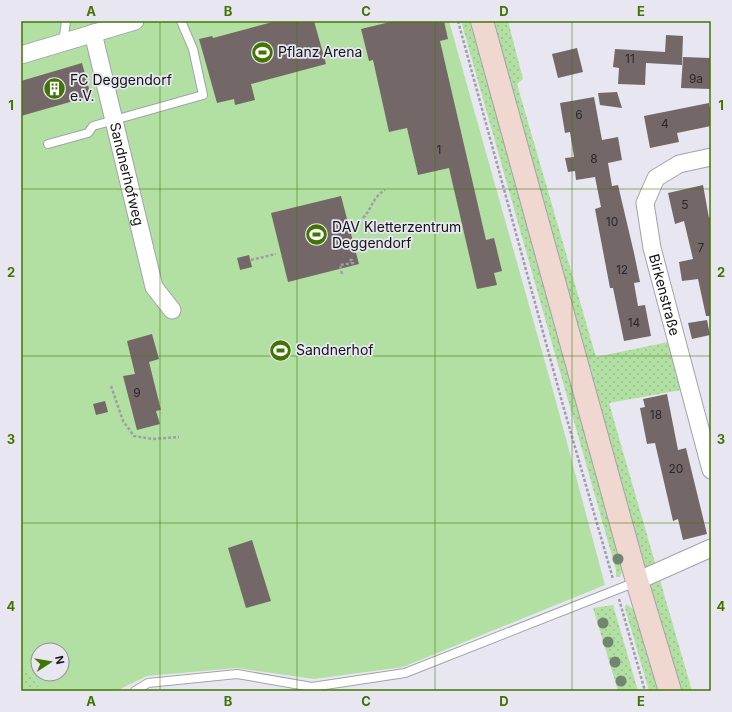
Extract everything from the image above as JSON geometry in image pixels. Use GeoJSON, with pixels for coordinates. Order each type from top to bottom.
{"type":"FeatureCollection","features":[{"type":"Feature","properties":{"kind":"main road"},"geometry":{"type":"LineString","coordinates":[[482,21],[637,581],[670,691]]}},
{"type":"Feature","properties":{"kind":"street"},"geometry":{"type":"LineString","coordinates":[[21,54],[135,21]]}},
{"type":"Feature","properties":{"kind":"street","name":"Sandnerhofweg"},"geometry":{"type":"LineString","coordinates":[[93,33],[154,287],[172,310]]}},
{"type":"Feature","properties":{"kind":"street","name":"Birkenstraße"},"geometry":{"type":"LineString","coordinates":[[711,157],[679,164],[656,178],[645,203],[652,248],[711,470]]}},
{"type":"Feature","properties":{"kind":"street"},"geometry":{"type":"LineString","coordinates":[[637,581],[711,548]]}},
{"type":"Feature","properties":{"kind":"lane"},"geometry":{"type":"LineString","coordinates":[[63,43],[66,21]]}},
{"type":"Feature","properties":{"kind":"lane"},"geometry":{"type":"LineString","coordinates":[[48,144],[88,133],[93,126],[203,95],[193,49],[181,21]]}},
{"type":"Feature","properties":{"kind":"lane"},"geometry":{"type":"LineString","coordinates":[[135,691],[148,682],[237,674],[312,687],[405,673],[609,594],[637,581]]}},
{"type":"Feature","properties":{"kind":"path"},"geometry":{"type":"LineString","coordinates":[[458,21],[564,409],[614,582]]}},
{"type":"Feature","properties":{"kind":"path"},"geometry":{"type":"LineString","coordinates":[[362,218],[370,210],[376,196],[385,190]]}},
{"type":"Feature","properties":{"kind":"path"},"geometry":{"type":"LineString","coordinates":[[251,260],[276,254]]}},
{"type":"Feature","properties":{"kind":"path"},"geometry":{"type":"LineString","coordinates":[[342,274],[340,265],[353,263],[352,260],[349,260]]}},
{"type":"Feature","properties":{"kind":"path"},"geometry":{"type":"LineString","coordinates":[[111,386],[123,421],[134,436],[153,439],[179,437]]}},
{"type":"Feature","properties":{"kind":"path"},"geometry":{"type":"LineString","coordinates":[[620,604],[645,691]]}},
{"type":"Feature","properties":{"kind":"green space","name":"Sandnerhof"},"geometry":{"type":"Polygon","coordinates":[[[21,21],[449,21],[554,394],[605,585],[403,667],[314,679],[236,668],[147,676],[116,691],[42,691],[36,682],[70,682],[70,642],[30,642],[30,673],[21,659],[21,21]]]}},
{"type":"Feature","properties":{"kind":"green space"},"geometry":{"type":"Polygon","coordinates":[[[461,21],[470,21],[517,180],[625,563],[620,577],[616,577],[616,570],[461,21]]]}},
{"type":"Feature","properties":{"kind":"green space"},"geometry":{"type":"Polygon","coordinates":[[[493,21],[508,21],[523,79],[517,84],[596,357],[668,342],[681,390],[609,403],[692,691],[681,691],[538,193],[493,21]]]}},
{"type":"Feature","properties":{"kind":"green space"},"geometry":{"type":"Polygon","coordinates":[[[626,604],[638,613],[661,691],[649,691],[625,608],[626,604]]]}},
{"type":"Feature","properties":{"kind":"green space"},"geometry":{"type":"Polygon","coordinates":[[[613,605],[638,691],[618,691],[593,608],[613,605]]]}},
{"type":"Feature","properties":{"kind":"green space"},"geometry":{"type":"Polygon","coordinates":[[[21,659],[30,673],[30,682],[36,682],[42,691],[21,691],[21,659]]]}},
{"type":"Feature","properties":{"kind":"building","name":"Pflanz Arena"},"geometry":{"type":"Polygon","coordinates":[[[276,21],[314,21],[326,64],[251,84],[255,100],[235,105],[234,99],[217,103],[199,39],[212,36],[213,38],[276,21]]]}},
{"type":"Feature","properties":{"kind":"building"},"geometry":{"type":"Polygon","coordinates":[[[394,21],[444,21],[448,39],[440,41],[486,240],[494,238],[502,271],[494,273],[497,285],[477,289],[449,168],[418,175],[407,128],[389,132],[373,60],[369,61],[361,29],[394,21]]]}},
{"type":"Feature","properties":{"kind":"building"},"geometry":{"type":"Polygon","coordinates":[[[666,35],[683,36],[682,65],[646,63],[645,85],[618,84],[619,68],[613,67],[615,49],[665,52],[666,35]]]}},
{"type":"Feature","properties":{"kind":"building"},"geometry":{"type":"Polygon","coordinates":[[[577,48],[583,72],[558,78],[552,54],[577,48]]]}},
{"type":"Feature","properties":{"kind":"building"},"geometry":{"type":"Polygon","coordinates":[[[683,57],[711,58],[710,89],[681,88],[683,57]]]}},
{"type":"Feature","properties":{"kind":"building","name":"FC Deggendorf e.V."},"geometry":{"type":"Polygon","coordinates":[[[82,63],[91,96],[21,116],[21,81],[82,63]]]}},
{"type":"Feature","properties":{"kind":"building"},"geometry":{"type":"Polygon","coordinates":[[[617,92],[622,108],[600,105],[598,93],[617,92]]]}},
{"type":"Feature","properties":{"kind":"building"},"geometry":{"type":"Polygon","coordinates":[[[594,97],[602,140],[618,137],[622,160],[608,163],[612,186],[618,185],[634,253],[640,282],[634,283],[638,306],[645,305],[651,336],[624,341],[613,288],[610,288],[595,209],[601,207],[595,177],[576,180],[575,171],[568,172],[565,158],[574,157],[570,132],[565,133],[560,103],[594,97]]]}},
{"type":"Feature","properties":{"kind":"building"},"geometry":{"type":"Polygon","coordinates":[[[709,103],[709,107],[711,107],[711,126],[677,133],[679,142],[650,148],[644,116],[709,103]]]}},
{"type":"Feature","properties":{"kind":"building"},"geometry":{"type":"Polygon","coordinates":[[[703,185],[709,218],[711,217],[711,316],[706,316],[698,279],[682,281],[679,262],[693,259],[684,221],[675,224],[668,193],[703,185]]]}},
{"type":"Feature","properties":{"kind":"building","name":"DAV Kletterzentrum Deggendorf"},"geometry":{"type":"Polygon","coordinates":[[[341,196],[359,264],[288,282],[271,213],[341,196]]]}},
{"type":"Feature","properties":{"kind":"building"},"geometry":{"type":"Polygon","coordinates":[[[249,255],[252,267],[240,270],[237,258],[249,255]]]}},
{"type":"Feature","properties":{"kind":"building"},"geometry":{"type":"Polygon","coordinates":[[[707,320],[710,335],[692,339],[688,323],[707,320]]]}},
{"type":"Feature","properties":{"kind":"building"},"geometry":{"type":"Polygon","coordinates":[[[152,334],[159,359],[149,362],[161,410],[156,411],[160,424],[137,430],[123,376],[135,374],[127,341],[152,334]]]}},
{"type":"Feature","properties":{"kind":"building"},"geometry":{"type":"Polygon","coordinates":[[[667,394],[678,450],[686,448],[707,534],[683,540],[678,519],[673,521],[655,443],[647,444],[640,408],[645,407],[643,399],[667,394]]]}},
{"type":"Feature","properties":{"kind":"building"},"geometry":{"type":"Polygon","coordinates":[[[105,401],[108,412],[96,415],[93,404],[105,401]]]}},
{"type":"Feature","properties":{"kind":"building"},"geometry":{"type":"Polygon","coordinates":[[[252,540],[271,601],[246,608],[228,548],[252,540]]]}},
{"type":"Feature","properties":{"kind":"place","name":"Pflanz Arena"},"geometry":{"type":"Point","coordinates":[262,52]}},
{"type":"Feature","properties":{"kind":"place","name":"FC Deggendorf e.V."},"geometry":{"type":"Point","coordinates":[55,88]}},
{"type":"Feature","properties":{"kind":"place","name":"DAV Kletterzentrum Deggendorf"},"geometry":{"type":"Point","coordinates":[317,235]}},
{"type":"Feature","properties":{"kind":"place","name":"Sandnerhof"},"geometry":{"type":"Point","coordinates":[281,350]}}]}
